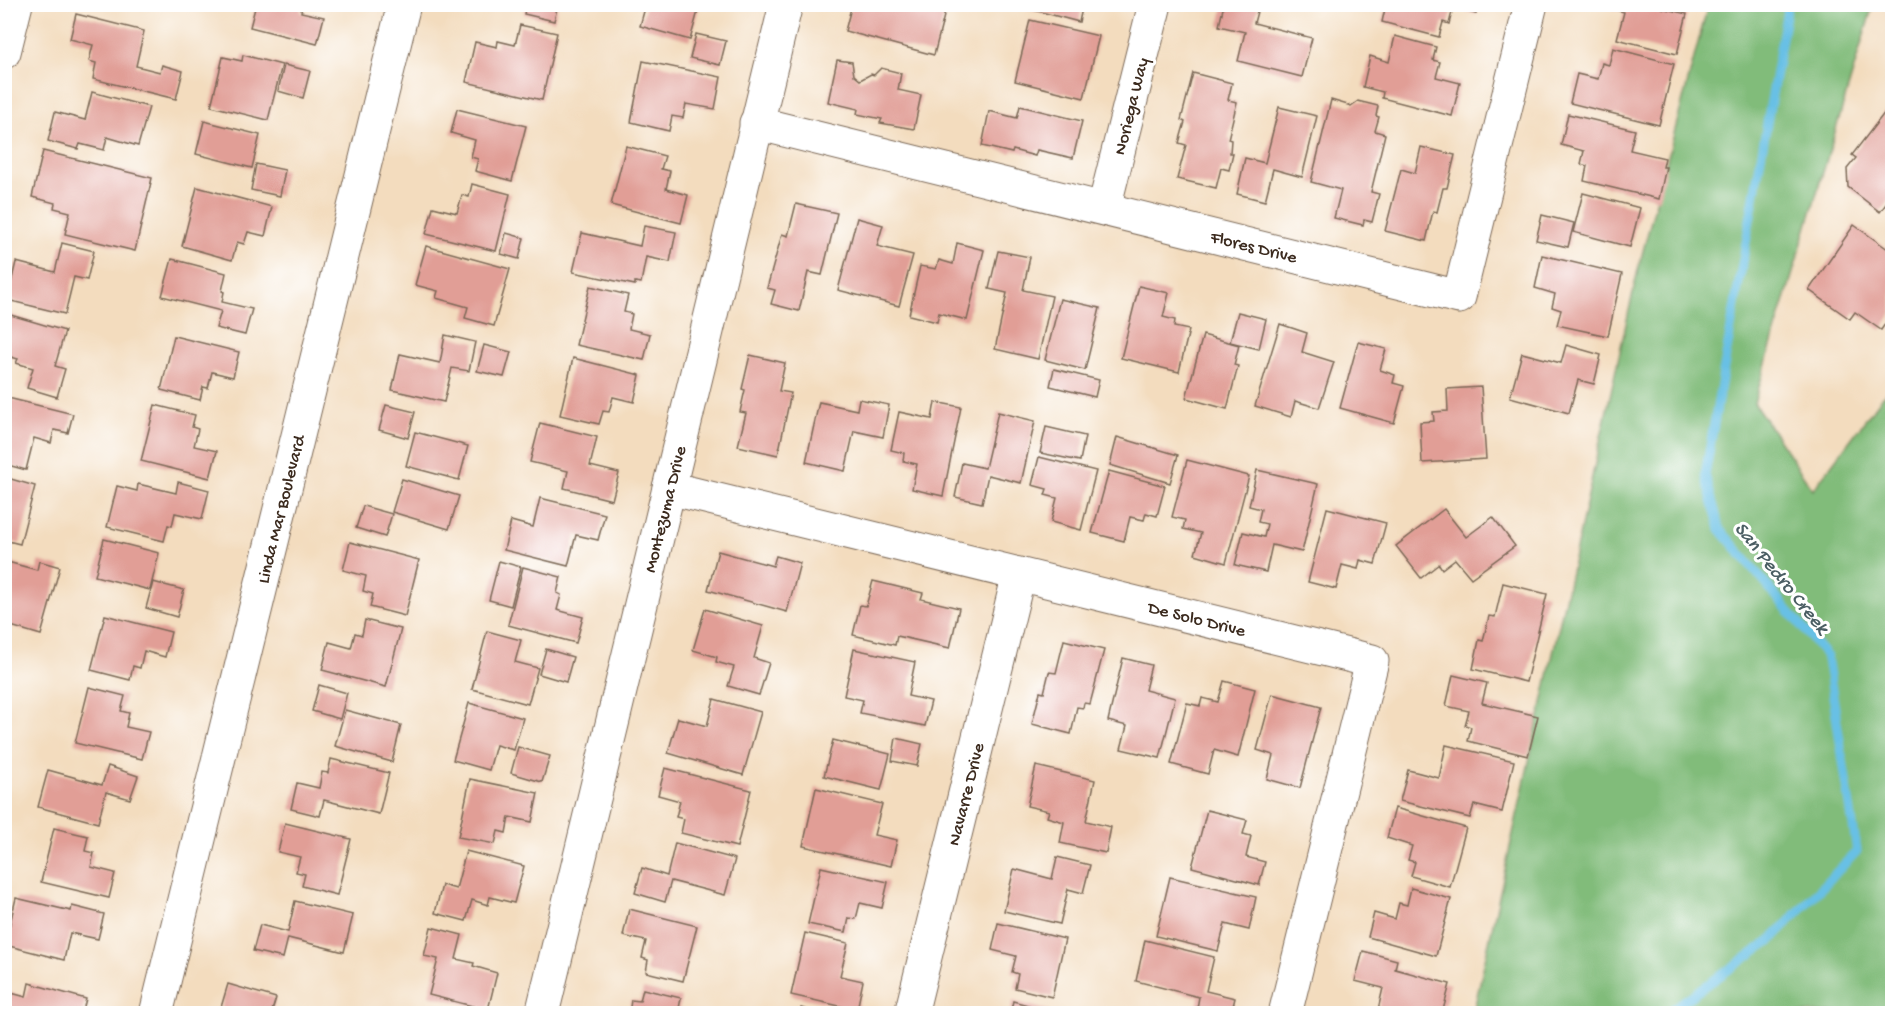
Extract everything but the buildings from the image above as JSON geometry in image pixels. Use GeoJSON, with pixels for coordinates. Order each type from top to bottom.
{"type":"FeatureCollection","features":[{"type":"Feature","properties":{"kind":"street"},"geometry":{"type":"LineString","coordinates":[[4,52],[16,4]]}},
{"type":"Feature","properties":{"kind":"street","name":"Linda Mar Boulevard"},"geometry":{"type":"LineString","coordinates":[[156,1014],[404,4]]}},
{"type":"Feature","properties":{"kind":"street","name":"Montezuma Drive"},"geometry":{"type":"LineString","coordinates":[[542,1014],[786,4]]}},
{"type":"Feature","properties":{"kind":"street","name":"Noriega Way"},"geometry":{"type":"LineString","coordinates":[[1104,208],[1155,4]]}},
{"type":"Feature","properties":{"kind":"street","name":"Flores Drive"},"geometry":{"type":"LineString","coordinates":[[756,123],[1459,297],[1531,4]]}},
{"type":"Feature","properties":{"kind":"street","name":"De Solo Drive"},"geometry":{"type":"LineString","coordinates":[[669,488],[1372,661],[1285,1014]]}},
{"type":"Feature","properties":{"kind":"street","name":"Navarre Drive"},"geometry":{"type":"LineString","coordinates":[[911,1014],[1019,574]]}},
{"type":"Feature","properties":{"kind":"green space"},"geometry":{"type":"Polygon","coordinates":[[[1708,5],[1873,5],[1754,403],[1813,490],[1892,384],[1892,1013],[1473,1014],[1638,270],[1708,5]]]}},
{"type":"Feature","properties":{"kind":"waterway","name":"San Pedro Creek"},"geometry":{"type":"LineString","coordinates":[[1665,1014],[1770,941],[1857,851],[1827,657],[1720,529],[1705,475],[1788,4]]}}]}
